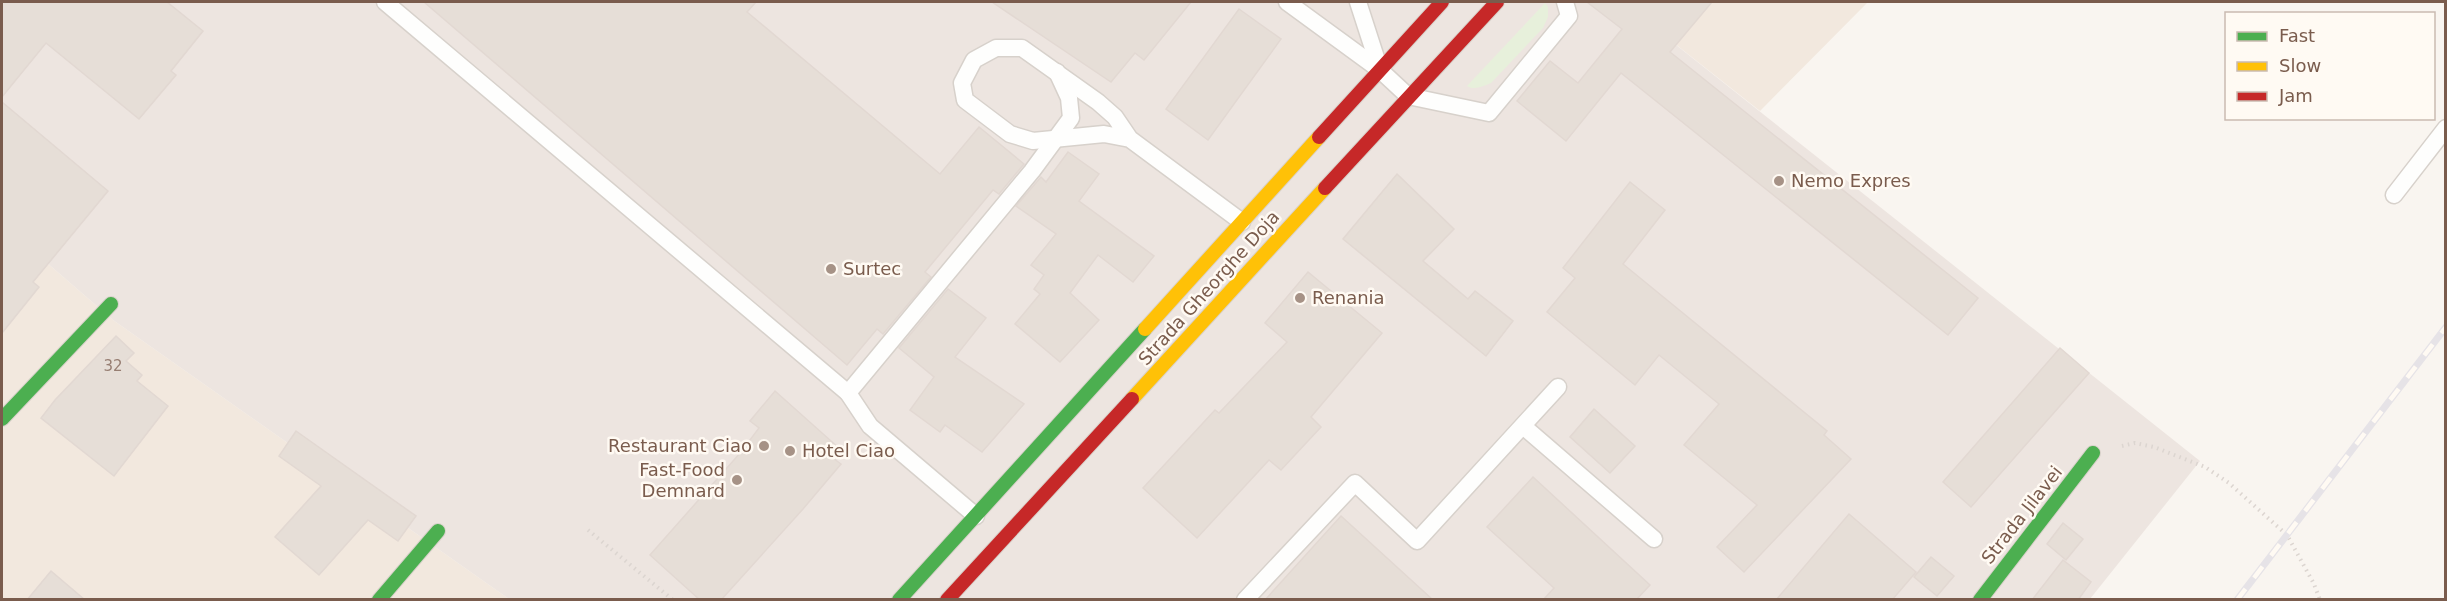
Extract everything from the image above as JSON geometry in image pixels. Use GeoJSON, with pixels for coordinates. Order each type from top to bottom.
{"type":"FeatureCollection","features":[{"type":"Feature","properties":{"kind":"main road","name":"Strada Gheorghe Doja"},"geometry":{"type":"LineString","coordinates":[[899,600],[1442,2]]}},
{"type":"Feature","properties":{"kind":"main road","name":"Strada Gheorghe Doja"},"geometry":{"type":"LineString","coordinates":[[947,600],[1408,96],[1497,2]]}},
{"type":"Feature","properties":{"kind":"main road"},"geometry":{"type":"LineString","coordinates":[[2,419],[111,304]]}},
{"type":"Feature","properties":{"kind":"main road","name":"Strada Jilavei"},"geometry":{"type":"LineString","coordinates":[[1980,600],[2093,453]]}},
{"type":"Feature","properties":{"kind":"main road"},"geometry":{"type":"LineString","coordinates":[[379,600],[438,531]]}},
{"type":"Feature","properties":{"kind":"lane"},"geometry":{"type":"LineString","coordinates":[[385,2],[848,393],[870,426],[976,516]]}},
{"type":"Feature","properties":{"kind":"lane"},"geometry":{"type":"LineString","coordinates":[[1287,2],[1380,70],[1408,96],[1489,113],[1569,16],[1564,2]]}},
{"type":"Feature","properties":{"kind":"lane"},"geometry":{"type":"LineString","coordinates":[[1358,2],[1380,70]]}},
{"type":"Feature","properties":{"kind":"lane"},"geometry":{"type":"LineString","coordinates":[[1131,138],[1104,134],[1033,141],[1010,134],[965,100],[962,82],[974,60],[996,48],[1022,48],[1098,102],[1115,117],[1131,138],[1242,222]]}},
{"type":"Feature","properties":{"kind":"lane"},"geometry":{"type":"LineString","coordinates":[[848,393],[1058,138],[1071,118],[1069,98],[1057,72]]}},
{"type":"Feature","properties":{"kind":"lane"},"geometry":{"type":"LineString","coordinates":[[2394,195],[2445,128]]}},
{"type":"Feature","properties":{"kind":"lane"},"geometry":{"type":"LineString","coordinates":[[1245,600],[1355,483],[1417,541],[1558,387]]}},
{"type":"Feature","properties":{"kind":"lane"},"geometry":{"type":"LineString","coordinates":[[1523,426],[1654,539]]}},
{"type":"Feature","properties":{"kind":"path"},"geometry":{"type":"LineString","coordinates":[[2093,453],[2135,443],[2154,447],[2205,467],[2241,493],[2287,535],[2314,584],[2320,600]]}},
{"type":"Feature","properties":{"kind":"path"},"geometry":{"type":"LineString","coordinates":[[588,530],[673,600]]}},
{"type":"Feature","properties":{"kind":"shaded area"},"geometry":{"type":"Polygon","coordinates":[[[2,2],[1622,2],[2200,461],[2090,599],[509,599],[113,320],[2,224],[2,2]]]}},
{"type":"Feature","properties":{"kind":"shaded area"},"geometry":{"type":"Polygon","coordinates":[[[1622,2],[1868,2],[1760,111],[1622,2]]]}},
{"type":"Feature","properties":{"kind":"shaded area"},"geometry":{"type":"Polygon","coordinates":[[[2,224],[113,320],[509,599],[2,599],[2,224]]]}},
{"type":"Feature","properties":{"kind":"green space"},"geometry":{"type":"Polygon","coordinates":[[[1545,3],[1548,7],[1548,17],[1543,28],[1491,83],[1476,88],[1467,86],[1545,3]]]}},
{"type":"Feature","properties":{"kind":"building"},"geometry":{"type":"Polygon","coordinates":[[[2,2],[167,2],[203,31],[171,71],[176,75],[139,119],[46,43],[2,97],[2,2]]]}},
{"type":"Feature","properties":{"kind":"building","name":"Surtec"},"geometry":{"type":"Polygon","coordinates":[[[424,2],[756,2],[747,12],[940,174],[979,127],[1024,164],[999,194],[993,190],[925,272],[931,277],[883,334],[877,329],[847,365],[424,2]]]}},
{"type":"Feature","properties":{"kind":"building"},"geometry":{"type":"Polygon","coordinates":[[[992,2],[1191,2],[1144,60],[1135,53],[1111,82],[992,2]]]}},
{"type":"Feature","properties":{"kind":"building"},"geometry":{"type":"Polygon","coordinates":[[[1587,2],[1712,2],[1670,52],[1978,298],[1948,335],[1621,73],[1566,141],[1517,101],[1550,61],[1578,83],[1622,29],[1587,2]]]}},
{"type":"Feature","properties":{"kind":"building"},"geometry":{"type":"Polygon","coordinates":[[[1239,9],[1281,39],[1208,140],[1166,109],[1239,9]]]}},
{"type":"Feature","properties":{"kind":"building"},"geometry":{"type":"Polygon","coordinates":[[[2,102],[108,191],[33,282],[39,287],[2,333],[2,102]]]}},
{"type":"Feature","properties":{"kind":"building"},"geometry":{"type":"Polygon","coordinates":[[[1068,152],[1099,174],[1079,201],[1154,256],[1133,282],[1098,255],[1070,293],[1099,320],[1060,362],[1015,324],[1040,294],[1034,289],[1044,275],[1031,265],[1056,234],[1016,206],[1041,177],[1046,182],[1068,152]]]}},
{"type":"Feature","properties":{"kind":"building"},"geometry":{"type":"Polygon","coordinates":[[[1397,174],[1454,229],[1423,261],[1468,299],[1475,291],[1513,321],[1486,356],[1343,239],[1397,174]]]}},
{"type":"Feature","properties":{"kind":"building"},"geometry":{"type":"Polygon","coordinates":[[[1630,182],[1665,210],[1623,264],[1827,431],[1824,435],[1851,459],[1744,572],[1717,547],[1757,505],[1684,445],[1719,404],[1659,355],[1635,385],[1547,312],[1575,278],[1563,268],[1630,182]]]}},
{"type":"Feature","properties":{"kind":"building"},"geometry":{"type":"Polygon","coordinates":[[[1308,272],[1382,333],[1311,417],[1321,427],[1281,470],[1269,460],[1197,538],[1143,488],[1215,410],[1219,413],[1287,342],[1265,323],[1308,272]]]}},
{"type":"Feature","properties":{"kind":"building"},"geometry":{"type":"Polygon","coordinates":[[[948,289],[986,318],[955,357],[1024,404],[982,452],[945,425],[940,432],[910,410],[934,377],[899,348],[948,289]]]}},
{"type":"Feature","properties":{"kind":"building"},"geometry":{"type":"Polygon","coordinates":[[[116,336],[134,353],[126,361],[142,375],[137,381],[168,406],[114,476],[41,418],[55,400],[116,336]]]}},
{"type":"Feature","properties":{"kind":"building"},"geometry":{"type":"Polygon","coordinates":[[[2060,348],[2089,373],[1971,507],[1943,482],[2060,348]]]}},
{"type":"Feature","properties":{"kind":"building"},"geometry":{"type":"Polygon","coordinates":[[[775,391],[840,449],[833,458],[841,464],[721,600],[700,600],[650,555],[741,452],[759,428],[750,421],[775,391]]]}},
{"type":"Feature","properties":{"kind":"building"},"geometry":{"type":"Polygon","coordinates":[[[1594,409],[1635,446],[1610,473],[1570,437],[1594,409]]]}},
{"type":"Feature","properties":{"kind":"building"},"geometry":{"type":"Polygon","coordinates":[[[296,431],[416,516],[398,541],[368,520],[319,575],[275,537],[321,486],[279,456],[296,431]]]}},
{"type":"Feature","properties":{"kind":"building"},"geometry":{"type":"Polygon","coordinates":[[[1533,477],[1650,585],[1636,600],[1543,600],[1554,588],[1487,527],[1533,477]]]}},
{"type":"Feature","properties":{"kind":"building"},"geometry":{"type":"Polygon","coordinates":[[[1849,514],[1916,572],[1892,600],[1776,600],[1849,514]]]}},
{"type":"Feature","properties":{"kind":"building"},"geometry":{"type":"Polygon","coordinates":[[[1341,516],[1433,600],[1265,600],[1341,516]]]}},
{"type":"Feature","properties":{"kind":"building"},"geometry":{"type":"Polygon","coordinates":[[[2063,523],[2083,539],[2066,560],[2047,544],[2063,523]]]}},
{"type":"Feature","properties":{"kind":"building"},"geometry":{"type":"Polygon","coordinates":[[[1931,557],[1954,576],[1937,596],[1914,577],[1931,557]]]}},
{"type":"Feature","properties":{"kind":"building"},"geometry":{"type":"Polygon","coordinates":[[[2063,560],[2091,582],[2078,600],[2032,600],[2063,560]]]}},
{"type":"Feature","properties":{"kind":"building"},"geometry":{"type":"Polygon","coordinates":[[[51,571],[85,600],[27,600],[51,571]]]}},
{"type":"Feature","properties":{"kind":"railway"},"geometry":{"type":"LineString","coordinates":[[2237,600],[2446,327]]}},
{"type":"Feature","properties":{"kind":"traffic: fast"},"geometry":{"type":"LineString","coordinates":[[2,419],[111,304]]}},
{"type":"Feature","properties":{"kind":"traffic: fast"},"geometry":{"type":"LineString","coordinates":[[899,600],[1145,329]]}},
{"type":"Feature","properties":{"kind":"traffic: fast"},"geometry":{"type":"LineString","coordinates":[[1980,600],[2093,453]]}},
{"type":"Feature","properties":{"kind":"traffic: fast"},"geometry":{"type":"LineString","coordinates":[[379,600],[438,531]]}},
{"type":"Feature","properties":{"kind":"traffic: slow"},"geometry":{"type":"LineString","coordinates":[[1145,329],[1319,137]]}},
{"type":"Feature","properties":{"kind":"traffic: slow"},"geometry":{"type":"LineString","coordinates":[[1132,399],[1325,188]]}},
{"type":"Feature","properties":{"kind":"traffic: jam"},"geometry":{"type":"LineString","coordinates":[[1319,137],[1442,2]]}},
{"type":"Feature","properties":{"kind":"traffic: jam"},"geometry":{"type":"LineString","coordinates":[[1325,188],[1497,2]]}},
{"type":"Feature","properties":{"kind":"traffic: jam"},"geometry":{"type":"LineString","coordinates":[[947,600],[1132,399]]}},
{"type":"Feature","properties":{"kind":"place","name":"Nemo Expres"},"geometry":{"type":"Point","coordinates":[1779,181]}},
{"type":"Feature","properties":{"kind":"place","name":"Surtec"},"geometry":{"type":"Point","coordinates":[831,269]}},
{"type":"Feature","properties":{"kind":"place","name":"Renania"},"geometry":{"type":"Point","coordinates":[1300,298]}},
{"type":"Feature","properties":{"kind":"place","name":"Restaurant Ciao"},"geometry":{"type":"Point","coordinates":[764,446]}},
{"type":"Feature","properties":{"kind":"place","name":"Hotel Ciao"},"geometry":{"type":"Point","coordinates":[790,451]}},
{"type":"Feature","properties":{"kind":"place","name":"Fast-Food Demnard"},"geometry":{"type":"Point","coordinates":[737,480]}}]}
